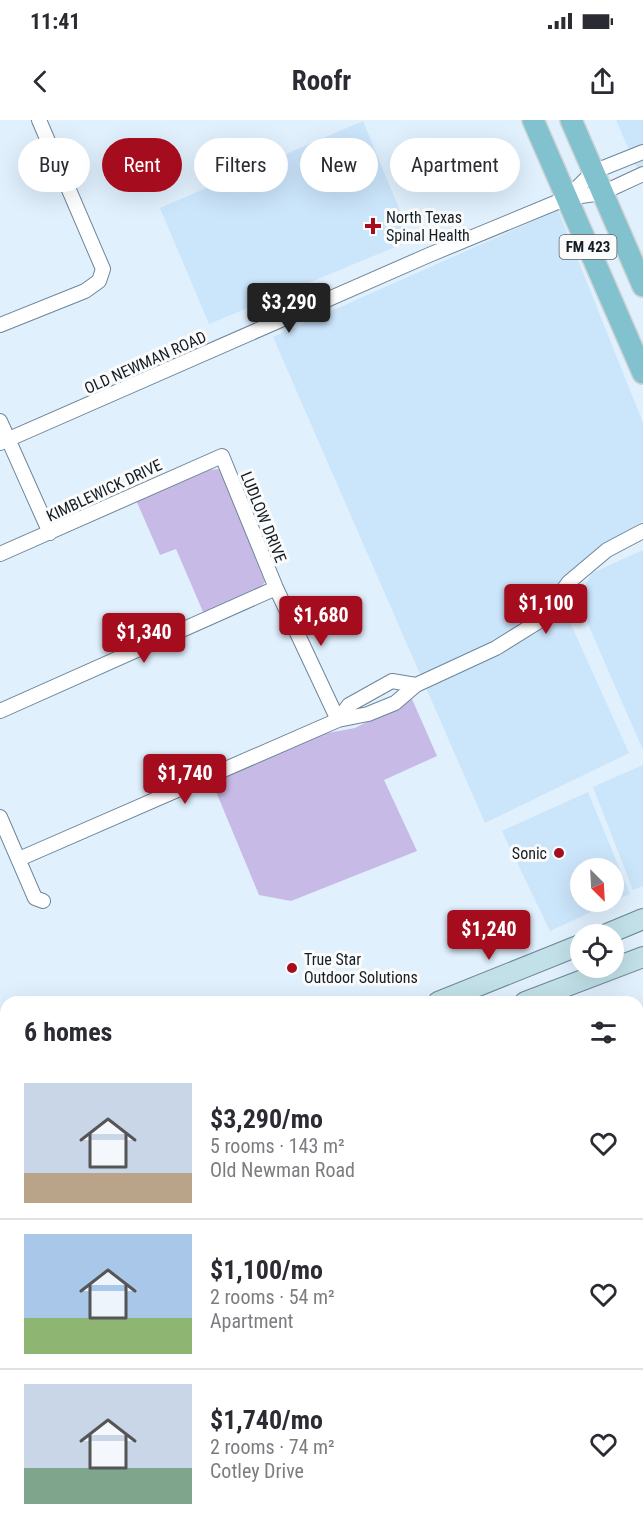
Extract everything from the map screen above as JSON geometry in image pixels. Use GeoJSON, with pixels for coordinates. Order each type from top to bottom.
{"type":"FeatureCollection","features":[{"type":"Feature","properties":{"kind":"main road","name":"FM 423"},"geometry":{"type":"LineString","coordinates":[[533,120],[643,373]]}},
{"type":"Feature","properties":{"kind":"main road","name":"FM 423"},"geometry":{"type":"LineString","coordinates":[[571,120],[643,286]]}},
{"type":"Feature","properties":{"kind":"main road"},"geometry":{"type":"LineString","coordinates":[[624,927],[643,919]]}},
{"type":"Feature","properties":{"kind":"main road"},"geometry":{"type":"LineString","coordinates":[[453,996],[570,949]]}},
{"type":"Feature","properties":{"kind":"main road"},"geometry":{"type":"LineString","coordinates":[[541,996],[643,957]]}},
{"type":"Feature","properties":{"kind":"street"},"geometry":{"type":"LineString","coordinates":[[0,325],[86,291],[99,281],[103,269],[39,120]]}},
{"type":"Feature","properties":{"kind":"street"},"geometry":{"type":"LineString","coordinates":[[567,198],[593,172],[643,152]]}},
{"type":"Feature","properties":{"kind":"street"},"geometry":{"type":"LineString","coordinates":[[567,198],[602,193],[643,174]]}},
{"type":"Feature","properties":{"kind":"street","name":"OLD NEWMAN ROAD"},"geometry":{"type":"LineString","coordinates":[[4,441],[429,255],[567,198]]}},
{"type":"Feature","properties":{"kind":"street"},"geometry":{"type":"LineString","coordinates":[[0,422],[4,441],[50,533]]}},
{"type":"Feature","properties":{"kind":"street","name":"KIMBLEWICK DRIVE"},"geometry":{"type":"LineString","coordinates":[[0,554],[120,499],[222,456]]}},
{"type":"Feature","properties":{"kind":"street","name":"LUDLOW DRIVE"},"geometry":{"type":"LineString","coordinates":[[222,456],[276,588],[338,720]]}},
{"type":"Feature","properties":{"kind":"street"},"geometry":{"type":"LineString","coordinates":[[19,859],[338,720],[368,714],[394,703],[416,685],[496,648],[541,620],[575,577],[607,550],[643,531]]}},
{"type":"Feature","properties":{"kind":"street"},"geometry":{"type":"LineString","coordinates":[[0,711],[276,588]]}},
{"type":"Feature","properties":{"kind":"street"},"geometry":{"type":"LineString","coordinates":[[338,720],[350,705],[393,681],[416,685]]}},
{"type":"Feature","properties":{"kind":"street"},"geometry":{"type":"LineString","coordinates":[[0,817],[35,898],[43,901]]}},
{"type":"Feature","properties":{"kind":"shaded area"},"geometry":{"type":"Polygon","coordinates":[[[616,120],[643,120],[643,182],[616,120]]]}},
{"type":"Feature","properties":{"kind":"shaded area"},"geometry":{"type":"Polygon","coordinates":[[[363,121],[370,138],[323,138],[363,121]]]}},
{"type":"Feature","properties":{"kind":"shaded area"},"geometry":{"type":"Polygon","coordinates":[[[300,148],[300,192],[378,192],[378,157],[390,192],[392,192],[412,240],[209,324],[160,208],[197,192],[288,192],[288,153],[300,148]]]}},
{"type":"Feature","properties":{"kind":"shaded area"},"geometry":{"type":"Polygon","coordinates":[[[558,210],[643,423],[643,521],[610,541],[563,607],[629,753],[485,823],[273,337],[558,210]]]}},
{"type":"Feature","properties":{"kind":"shaded area"},"geometry":{"type":"Polygon","coordinates":[[[220,469],[265,582],[261,587],[204,614],[176,549],[160,555],[136,500],[205,470],[220,469]]]}},
{"type":"Feature","properties":{"kind":"shaded area"},"geometry":{"type":"Polygon","coordinates":[[[643,550],[643,750],[577,599],[592,573],[643,550]]]}},
{"type":"Feature","properties":{"kind":"shaded area"},"geometry":{"type":"Polygon","coordinates":[[[412,699],[437,756],[384,780],[417,851],[291,901],[259,895],[212,782],[322,734],[355,728],[412,699]]]}},
{"type":"Feature","properties":{"kind":"shaded area"},"geometry":{"type":"Polygon","coordinates":[[[643,765],[643,886],[633,890],[624,867],[624,858],[621,858],[593,787],[643,765]]]}},
{"type":"Feature","properties":{"kind":"shaded area"},"geometry":{"type":"Polygon","coordinates":[[[588,792],[615,858],[570,858],[570,912],[591,912],[550,931],[502,831],[588,792]]]}},
{"type":"Feature","properties":{"kind":"shaded area"},"geometry":{"type":"Polygon","coordinates":[[[624,879],[630,894],[624,897],[624,879]]]}},
{"type":"Feature","properties":{"kind":"place","name":"North Texas Spinal Health"},"geometry":{"type":"Point","coordinates":[373,226]}},
{"type":"Feature","properties":{"kind":"place","name":"Sonic"},"geometry":{"type":"Point","coordinates":[559,853]}},
{"type":"Feature","properties":{"kind":"place","name":"True Star Outdoor Solutions"},"geometry":{"type":"Point","coordinates":[292,968]}}]}
